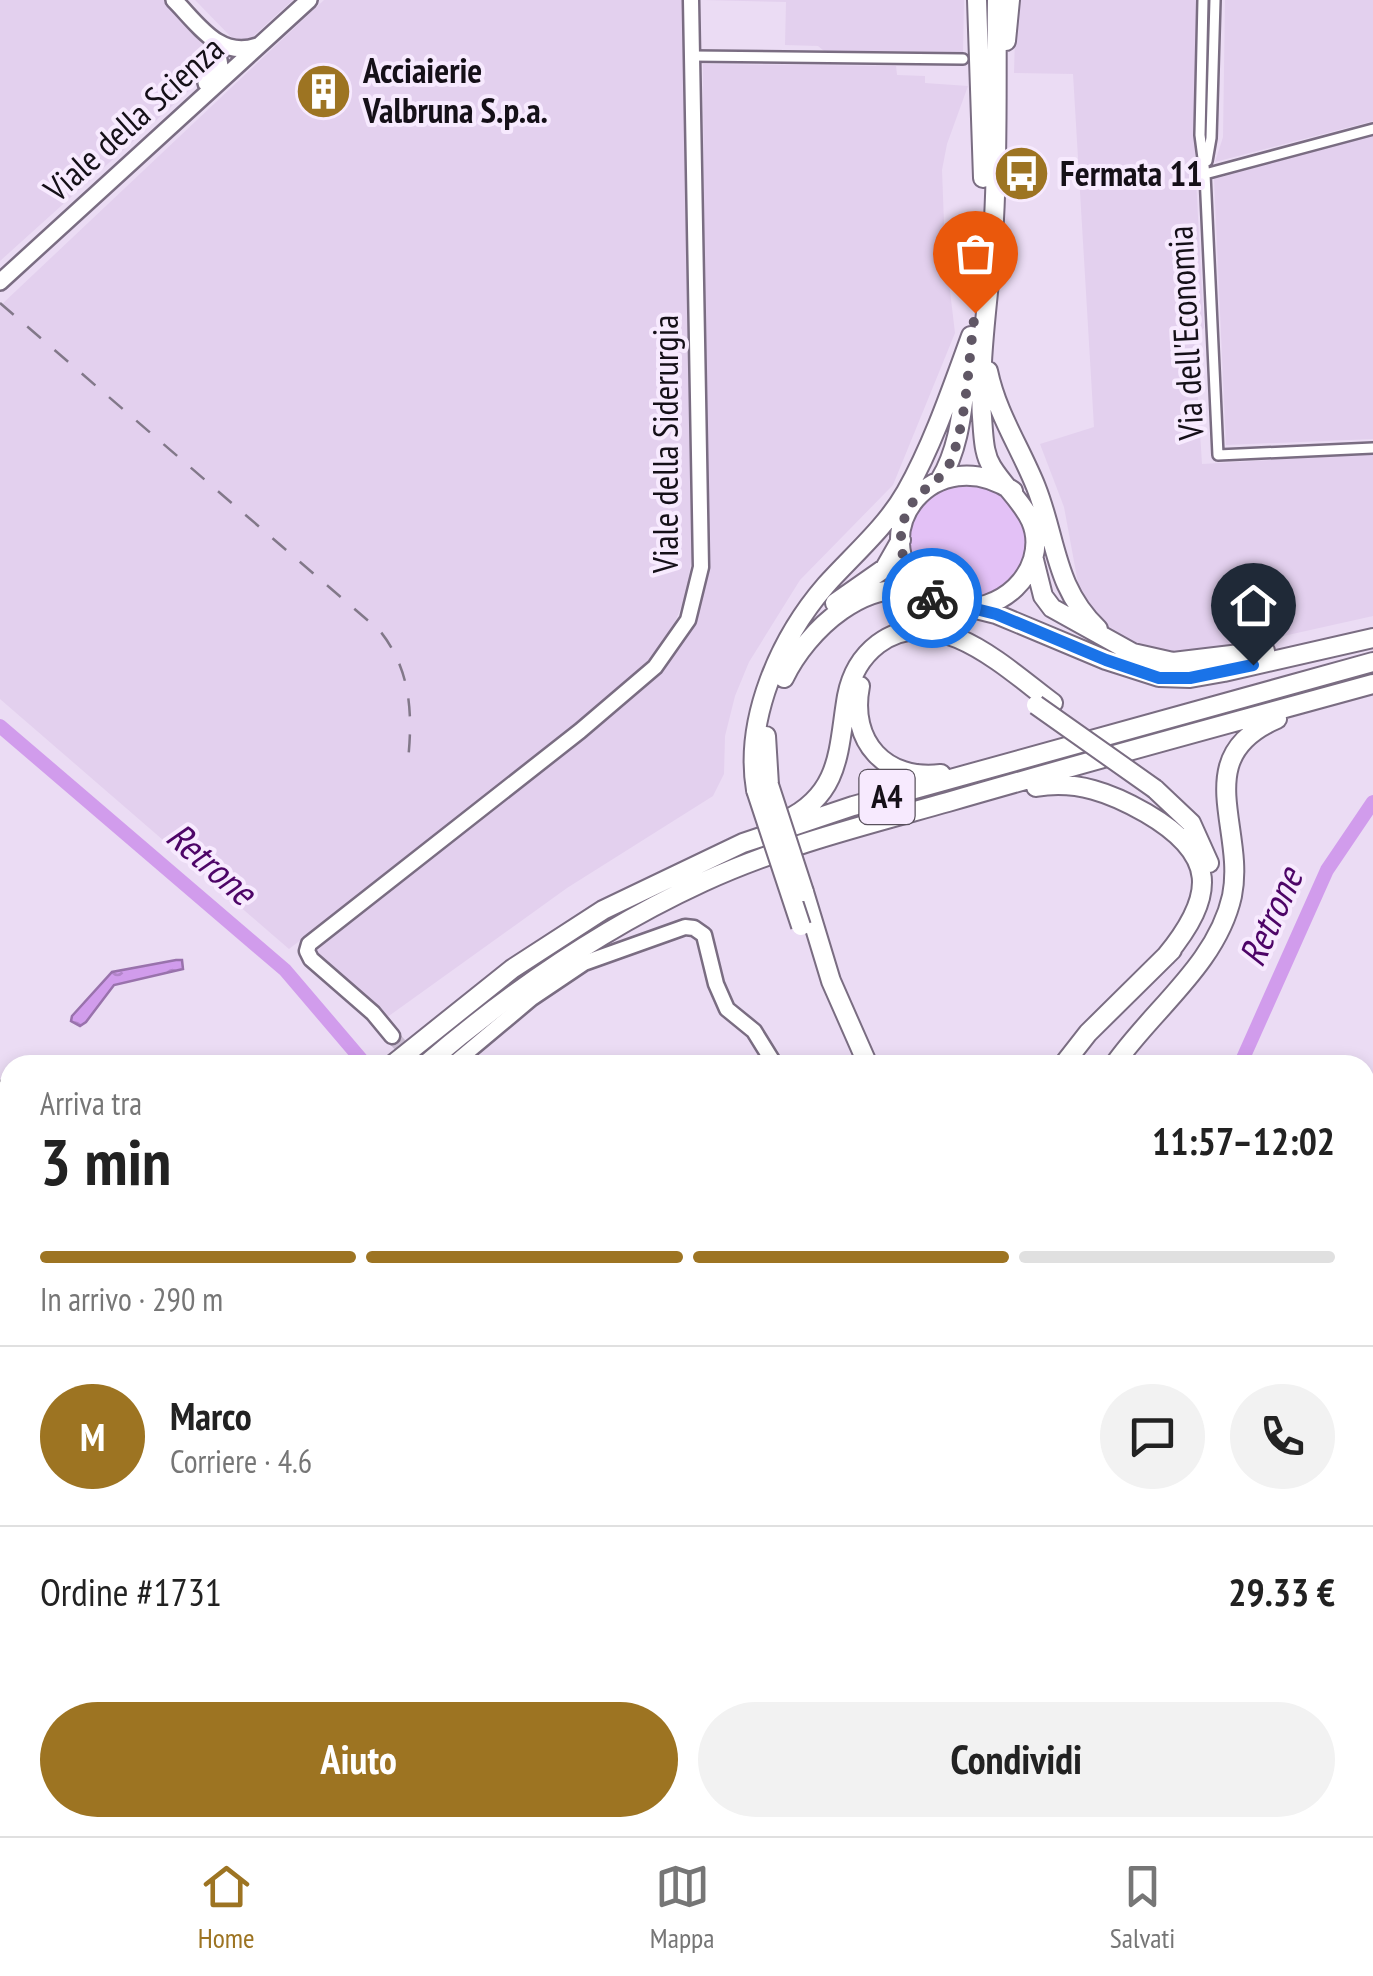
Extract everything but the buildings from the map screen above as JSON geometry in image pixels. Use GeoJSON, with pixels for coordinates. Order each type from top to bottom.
{"type":"FeatureCollection","features":[{"type":"Feature","properties":{"kind":"highway"},"geometry":{"type":"LineString","coordinates":[[976,0],[984,224],[978,336],[986,452],[992,468],[1027,508],[1033,525],[1033,557],[1042,596],[1052,608],[1152,660],[1198,661],[1286,647],[1373,627]]}},
{"type":"Feature","properties":{"kind":"highway"},"geometry":{"type":"LineString","coordinates":[[983,178],[986,0]]}},
{"type":"Feature","properties":{"kind":"highway"},"geometry":{"type":"LineString","coordinates":[[776,671],[802,633],[828,608],[885,568],[900,540],[912,503],[940,480],[951,461],[978,336],[994,217],[996,0]]}},
{"type":"Feature","properties":{"kind":"highway"},"geometry":{"type":"LineString","coordinates":[[995,151],[1010,0]]}},
{"type":"Feature","properties":{"kind":"highway"},"geometry":{"type":"LineString","coordinates":[[978,336],[999,413],[1038,492],[1060,574],[1087,618],[1113,643]]}},
{"type":"Feature","properties":{"kind":"highway"},"geometry":{"type":"LineString","coordinates":[[864,1055],[831,982],[804,892],[753,764],[756,729],[776,671],[814,600],[905,493],[978,336]]}},
{"type":"Feature","properties":{"kind":"highway"},"geometry":{"type":"LineString","coordinates":[[940,480],[980,475],[1014,492]]}},
{"type":"Feature","properties":{"kind":"highway"},"geometry":{"type":"LineString","coordinates":[[900,540],[908,572],[930,597]]}},
{"type":"Feature","properties":{"kind":"highway"},"geometry":{"type":"LineString","coordinates":[[971,608],[1006,596],[1022,580],[1033,557]]}},
{"type":"Feature","properties":{"kind":"highway"},"geometry":{"type":"LineString","coordinates":[[856,1055],[801,926],[762,788],[772,709],[788,670],[806,644],[833,618],[882,590],[910,590],[996,614],[1159,678],[1224,672],[1373,638]]}},
{"type":"Feature","properties":{"kind":"highway"},"geometry":{"type":"LineString","coordinates":[[602,910],[672,867],[792,817],[814,800],[838,762],[847,697],[857,668],[871,650],[894,635],[921,630],[959,638],[1045,704],[1184,798],[1202,821],[1222,870],[1220,908],[1202,958]]}},
{"type":"Feature","properties":{"kind":"highway"},"geometry":{"type":"LineString","coordinates":[[1045,704],[958,649],[924,640],[902,643],[876,659],[864,674],[858,700],[863,732],[873,750],[892,767],[918,775],[958,770],[1184,713]]}},
{"type":"Feature","properties":{"kind":"highway","name":"A4"},"geometry":{"type":"LineString","coordinates":[[405,1055],[512,970],[602,910],[708,858],[816,818],[1373,662]]}},
{"type":"Feature","properties":{"kind":"highway"},"geometry":{"type":"LineString","coordinates":[[1122,1055],[1222,929],[1234,884],[1224,790],[1228,766],[1237,750],[1251,733],[1276,719],[1373,686]]}},
{"type":"Feature","properties":{"kind":"highway","name":"A4"},"geometry":{"type":"LineString","coordinates":[[437,1055],[526,984],[639,914],[741,866],[829,836],[1373,686]]}},
{"type":"Feature","properties":{"kind":"highway"},"geometry":{"type":"LineString","coordinates":[[829,836],[1040,786],[1069,784],[1103,792],[1178,833],[1197,860],[1202,882],[1198,909],[1186,932],[1166,956]]}},
{"type":"Feature","properties":{"kind":"highway"},"geometry":{"type":"LineString","coordinates":[[1070,1055],[1205,914],[1211,878],[1207,852],[1191,823],[1161,786]]}},
{"type":"Feature","properties":{"kind":"main road"},"geometry":{"type":"LineString","coordinates":[[174,0],[216,43],[245,50],[260,44]]}},
{"type":"Feature","properties":{"kind":"main road","name":"Viale della Scienza"},"geometry":{"type":"LineString","coordinates":[[0,282],[309,0]]}},
{"type":"Feature","properties":{"kind":"main road","name":"Viale della Scienza"},"geometry":{"type":"LineString","coordinates":[[0,268],[212,77],[220,66],[216,43]]}},
{"type":"Feature","properties":{"kind":"street","name":"Viale della Siderurgia"},"geometry":{"type":"LineString","coordinates":[[392,1036],[373,1013],[311,959],[309,944],[655,666],[688,620],[701,567],[691,0]]}},
{"type":"Feature","properties":{"kind":"street","name":"Via dell'Economia"},"geometry":{"type":"LineString","coordinates":[[1203,0],[1200,135],[1218,455],[1373,448]]}},
{"type":"Feature","properties":{"kind":"street","name":"Via dell'Economia"},"geometry":{"type":"LineString","coordinates":[[1205,174],[1212,138],[1215,0]]}},
{"type":"Feature","properties":{"kind":"street"},"geometry":{"type":"LineString","coordinates":[[692,56],[964,59]]}},
{"type":"Feature","properties":{"kind":"street"},"geometry":{"type":"LineString","coordinates":[[1205,174],[1373,129]]}},
{"type":"Feature","properties":{"kind":"street"},"geometry":{"type":"LineString","coordinates":[[464,1055],[532,998],[584,962],[685,927],[704,935],[716,984],[727,1009],[754,1031],[768,1055]]}},
{"type":"Feature","properties":{"kind":"shaded area"},"geometry":{"type":"Polygon","coordinates":[[[0,0],[164,0],[209,45],[214,60],[212,70],[0,261],[0,0]]]}},
{"type":"Feature","properties":{"kind":"shaded area"},"geometry":{"type":"Polygon","coordinates":[[[195,0],[293,0],[248,41],[241,41],[233,39],[195,0]]]}},
{"type":"Feature","properties":{"kind":"shaded area"},"geometry":{"type":"Polygon","coordinates":[[[324,0],[689,0],[692,555],[686,595],[673,627],[665,642],[634,676],[533,761],[289,949],[0,699],[0,306],[324,0]]]}},
{"type":"Feature","properties":{"kind":"shaded area"},"geometry":{"type":"Polygon","coordinates":[[[703,0],[964,0],[963,52],[824,51],[818,46],[785,45],[786,2],[703,0]]]}},
{"type":"Feature","properties":{"kind":"shaded area"},"geometry":{"type":"Polygon","coordinates":[[[1016,0],[1198,0],[1195,160],[1204,328],[1194,336],[1202,464],[1373,454],[1373,616],[1220,650],[1168,653],[1109,634],[1080,594],[1064,507],[1040,444],[1094,427],[1073,74],[1014,73],[1016,0]]]}},
{"type":"Feature","properties":{"kind":"shaded area"},"geometry":{"type":"Polygon","coordinates":[[[1225,0],[1373,0],[1373,121],[1215,162],[1223,137],[1225,0]]]}},
{"type":"Feature","properties":{"kind":"shaded area"},"geometry":{"type":"Polygon","coordinates":[[[703,64],[896,66],[897,75],[925,76],[925,83],[968,86],[942,170],[945,249],[955,333],[893,485],[800,580],[749,662],[725,736],[724,774],[713,796],[567,888],[386,1018],[312,950],[662,670],[682,645],[699,602],[706,568],[703,64]]]}},
{"type":"Feature","properties":{"kind":"shaded area"},"geometry":{"type":"Polygon","coordinates":[[[1373,135],[1373,439],[1226,445],[1214,179],[1373,135]]]}},
{"type":"Feature","properties":{"kind":"shaded area"},"geometry":{"type":"Polygon","coordinates":[[[967,484],[990,488],[1009,501],[1022,520],[1026,543],[1022,566],[1009,585],[990,598],[967,602],[944,598],[925,585],[912,566],[908,543],[912,520],[925,501],[944,488],[967,484]]]}},
{"type":"Feature","properties":{"kind":"water"},"geometry":{"type":"Polygon","coordinates":[[[182,960],[183,969],[114,985],[86,1022],[80,1026],[71,1021],[112,972],[182,960]]]}},
{"type":"Feature","properties":{"kind":"waterway","name":"Retrone"},"geometry":{"type":"LineString","coordinates":[[0,726],[285,970],[357,1055]]}},
{"type":"Feature","properties":{"kind":"waterway","name":"Retrone"},"geometry":{"type":"LineString","coordinates":[[1244,1055],[1327,870],[1373,802]]}},
{"type":"Feature","properties":{"kind":"tunnel"},"geometry":{"type":"LineString","coordinates":[[392,1036],[409,1055]]}},
{"type":"Feature","properties":{"kind":"railway"},"geometry":{"type":"LineString","coordinates":[[0,303],[380,631],[405,680],[410,715],[407,769]]}},
{"type":"Feature","properties":{"kind":"way so far"},"geometry":{"type":"LineString","coordinates":[[932,598],[908,572],[900,540],[912,503],[940,480],[951,461],[959,431],[975,313]]}},
{"type":"Feature","properties":{"kind":"place","name":"Acciaierie Valbruna S.p.a."},"geometry":{"type":"Point","coordinates":[324,91]}},
{"type":"Feature","properties":{"kind":"place","name":"Fermata 11"},"geometry":{"type":"Point","coordinates":[1021,174]}},
{"type":"Feature","properties":{"kind":"route"},"geometry":{"type":"LineString","coordinates":[[932,598],[996,614],[1159,678],[1190,678],[1253,665]]}}]}
